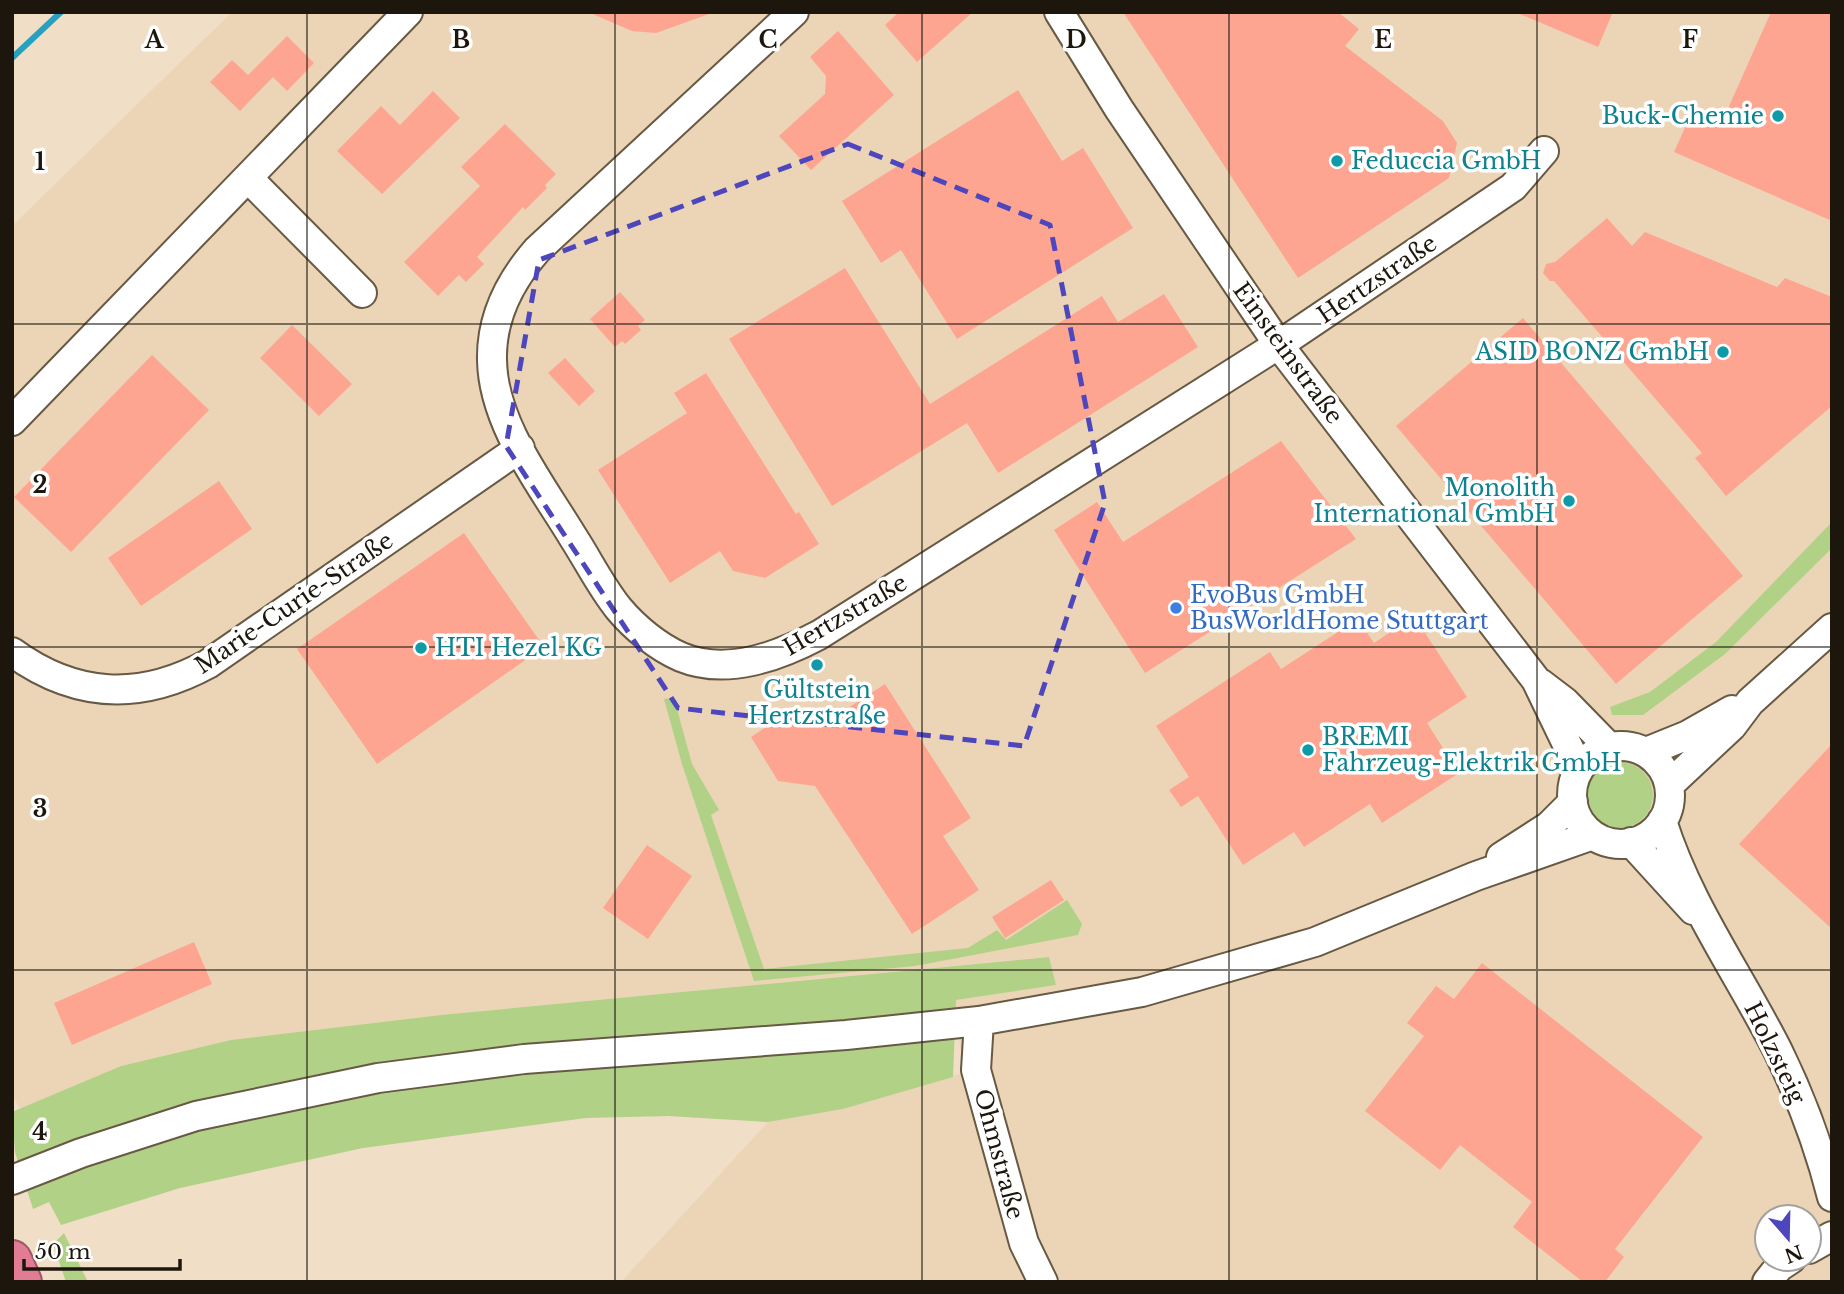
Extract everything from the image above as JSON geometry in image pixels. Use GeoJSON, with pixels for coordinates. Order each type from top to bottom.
{"type":"FeatureCollection","features":[{"type":"Feature","properties":{"kind":"highway"},"geometry":{"type":"LineString","coordinates":[[12,1261],[22,1282]]}},
{"type":"Feature","properties":{"kind":"street"},"geometry":{"type":"LineString","coordinates":[[12,421],[408,12]]}},
{"type":"Feature","properties":{"kind":"street","name":"Hertzstraße"},"geometry":{"type":"LineString","coordinates":[[794,12],[552,235],[511,283],[497,321],[492,360],[493,380],[503,413],[520,448],[606,589],[638,628],[660,645],[695,661],[759,660],[787,652],[819,635],[1279,344],[1513,187],[1544,150]]}},
{"type":"Feature","properties":{"kind":"street","name":"Einsteinstraße"},"geometry":{"type":"LineString","coordinates":[[1059,12],[1119,109],[1279,344],[1536,680],[1579,769]]}},
{"type":"Feature","properties":{"kind":"street"},"geometry":{"type":"LineString","coordinates":[[249,179],[362,293]]}},
{"type":"Feature","properties":{"kind":"street","name":"Marie-Curie-Straße"},"geometry":{"type":"LineString","coordinates":[[12,652],[41,673],[72,684],[104,690],[144,689],[178,681],[208,664],[520,448]]}},
{"type":"Feature","properties":{"kind":"street"},"geometry":{"type":"LineString","coordinates":[[1669,785],[1732,726],[1750,702],[1832,628]]}},
{"type":"Feature","properties":{"kind":"street","name":"Einsteinstraße"},"geometry":{"type":"LineString","coordinates":[[1536,680],[1565,702],[1609,747]]}},
{"type":"Feature","properties":{"kind":"street"},"geometry":{"type":"LineString","coordinates":[[1646,752],[1688,735],[1750,702]]}},
{"type":"Feature","properties":{"kind":"street"},"geometry":{"type":"LineString","coordinates":[[1609,747],[1628,747],[1646,752],[1661,766],[1669,785],[1669,803],[1662,821],[1648,835],[1631,842],[1611,843],[1593,835],[1579,820],[1573,802],[1573,785],[1579,769],[1592,755],[1609,747]]}},
{"type":"Feature","properties":{"kind":"street"},"geometry":{"type":"LineString","coordinates":[[1476,876],[1549,826],[1573,802]]}},
{"type":"Feature","properties":{"kind":"street","name":"Holzsteig"},"geometry":{"type":"LineString","coordinates":[[1662,821],[1700,916],[1778,1051],[1812,1130],[1832,1197]]}},
{"type":"Feature","properties":{"kind":"street"},"geometry":{"type":"LineString","coordinates":[[12,1180],[196,1116],[378,1078],[524,1059],[846,1035],[979,1021],[1142,992],[1276,955],[1383,917],[1476,876],[1593,835]]}},
{"type":"Feature","properties":{"kind":"street","name":"Holzsteig"},"geometry":{"type":"LineString","coordinates":[[1631,842],[1700,916]]}},
{"type":"Feature","properties":{"kind":"street","name":"Ohmstraße"},"geometry":{"type":"LineString","coordinates":[[979,1021],[976,1070],[1024,1243],[1043,1282]]}},
{"type":"Feature","properties":{"kind":"highlighted area"},"geometry":{"type":"Polygon","coordinates":[[[848,144],[1050,225],[1105,503],[1024,746],[678,708],[506,446],[539,260],[848,144]]]}},
{"type":"Feature","properties":{"kind":"shaded area"},"geometry":{"type":"Polygon","coordinates":[[[232,12],[1832,12],[1832,1282],[621,1282],[768,1122],[843,1109],[963,1073],[955,1000],[1056,985],[1048,957],[441,1015],[231,1040],[121,1066],[20,1109],[12,1094],[12,226],[232,12]]]}},
{"type":"Feature","properties":{"kind":"green space"},"geometry":{"type":"Polygon","coordinates":[[[1832,522],[1832,548],[1725,654],[1643,715],[1612,715],[1610,707],[1650,692],[1716,642],[1832,522]]]}},
{"type":"Feature","properties":{"kind":"green space"},"geometry":{"type":"Polygon","coordinates":[[[674,698],[692,764],[719,810],[711,815],[764,969],[968,948],[997,930],[1006,940],[1067,900],[1082,924],[1078,935],[915,966],[754,981],[682,764],[664,699],[674,698]]]}},
{"type":"Feature","properties":{"kind":"green space"},"geometry":{"type":"Polygon","coordinates":[[[1613,762],[1627,762],[1639,767],[1648,776],[1653,795],[1651,808],[1644,819],[1627,828],[1613,828],[1601,823],[1592,814],[1587,802],[1587,788],[1592,776],[1601,767],[1613,762]]]}},
{"type":"Feature","properties":{"kind":"green space"},"geometry":{"type":"Polygon","coordinates":[[[1049,957],[1056,985],[956,1000],[953,1077],[843,1109],[768,1122],[668,1116],[586,1118],[363,1148],[180,1188],[61,1225],[49,1202],[33,1209],[15,1152],[12,1112],[121,1066],[231,1040],[441,1015],[1049,957]]]}},
{"type":"Feature","properties":{"kind":"green space"},"geometry":{"type":"Polygon","coordinates":[[[64,1233],[88,1282],[66,1282],[53,1244],[64,1233]]]}},
{"type":"Feature","properties":{"kind":"building"},"geometry":{"type":"Polygon","coordinates":[[[588,12],[712,13],[656,33],[632,31],[588,12]]]}},
{"type":"Feature","properties":{"kind":"building"},"geometry":{"type":"Polygon","coordinates":[[[899,12],[973,12],[917,62],[885,25],[899,12]]]}},
{"type":"Feature","properties":{"kind":"building","name":"Feduccia GmbH"},"geometry":{"type":"Polygon","coordinates":[[[1123,12],[1338,12],[1359,29],[1345,46],[1443,121],[1457,143],[1449,178],[1298,278],[1123,12]]]}},
{"type":"Feature","properties":{"kind":"building"},"geometry":{"type":"Polygon","coordinates":[[[1515,12],[1613,12],[1598,47],[1515,12]]]}},
{"type":"Feature","properties":{"kind":"building","name":"Buck-Chemie"},"geometry":{"type":"Polygon","coordinates":[[[1771,12],[1832,12],[1832,221],[1674,152],[1693,110],[1722,122],[1771,12]]]}},
{"type":"Feature","properties":{"kind":"building"},"geometry":{"type":"Polygon","coordinates":[[[838,31],[894,95],[811,170],[779,136],[825,94],[826,76],[810,57],[838,31]]]}},
{"type":"Feature","properties":{"kind":"building"},"geometry":{"type":"Polygon","coordinates":[[[287,36],[314,63],[287,91],[273,77],[240,111],[210,82],[232,60],[248,75],[287,36]]]}},
{"type":"Feature","properties":{"kind":"building"},"geometry":{"type":"Polygon","coordinates":[[[1018,90],[1062,161],[1083,148],[1133,228],[957,339],[901,250],[881,263],[842,201],[1018,90]]]}},
{"type":"Feature","properties":{"kind":"building"},"geometry":{"type":"Polygon","coordinates":[[[433,91],[460,118],[382,194],[337,151],[381,106],[400,125],[433,91]]]}},
{"type":"Feature","properties":{"kind":"building"},"geometry":{"type":"Polygon","coordinates":[[[505,124],[556,174],[545,185],[547,188],[525,210],[523,207],[477,257],[484,264],[466,282],[459,275],[438,296],[404,262],[480,186],[461,167],[505,124]]]}},
{"type":"Feature","properties":{"kind":"building","name":"ASID BONZ GmbH"},"geometry":{"type":"Polygon","coordinates":[[[1607,218],[1632,246],[1645,232],[1777,287],[1785,278],[1832,297],[1832,406],[1726,496],[1695,458],[1702,453],[1554,281],[1550,281],[1543,273],[1546,264],[1555,262],[1607,218]]]}},
{"type":"Feature","properties":{"kind":"building"},"geometry":{"type":"Polygon","coordinates":[[[845,268],[930,404],[1102,296],[1118,322],[1164,294],[1198,347],[998,473],[967,423],[832,506],[729,339],[845,268]]]}},
{"type":"Feature","properties":{"kind":"building"},"geometry":{"type":"Polygon","coordinates":[[[620,292],[645,320],[638,326],[641,330],[625,344],[622,341],[615,347],[590,319],[620,292]]]}},
{"type":"Feature","properties":{"kind":"building","name":"Monolith International GmbH"},"geometry":{"type":"Polygon","coordinates":[[[1523,318],[1743,576],[1616,684],[1396,426],[1523,318]]]}},
{"type":"Feature","properties":{"kind":"building"},"geometry":{"type":"Polygon","coordinates":[[[292,325],[352,384],[319,416],[260,358],[292,325]]]}},
{"type":"Feature","properties":{"kind":"building"},"geometry":{"type":"Polygon","coordinates":[[[152,355],[209,410],[71,552],[14,497],[152,355]]]}},
{"type":"Feature","properties":{"kind":"building"},"geometry":{"type":"Polygon","coordinates":[[[565,358],[595,391],[579,406],[548,373],[565,358]]]}},
{"type":"Feature","properties":{"kind":"building"},"geometry":{"type":"Polygon","coordinates":[[[706,373],[796,514],[799,512],[819,544],[765,578],[733,571],[720,551],[670,583],[598,470],[687,413],[674,393],[706,373]]]}},
{"type":"Feature","properties":{"kind":"building","name":"EvoBus GmbH BusWorldHome Stuttgart"},"geometry":{"type":"Polygon","coordinates":[[[1281,441],[1356,539],[1145,673],[1054,530],[1097,502],[1123,542],[1281,441]]]}},
{"type":"Feature","properties":{"kind":"building"},"geometry":{"type":"Polygon","coordinates":[[[219,481],[252,529],[141,606],[108,558],[219,481]]]}},
{"type":"Feature","properties":{"kind":"building","name":"HTI Hezel KG"},"geometry":{"type":"Polygon","coordinates":[[[464,533],[544,647],[377,764],[297,649],[464,533]]]}},
{"type":"Feature","properties":{"kind":"building","name":"BREMI Fahrzeug-Elektrik GmbH"},"geometry":{"type":"Polygon","coordinates":[[[1414,616],[1467,697],[1427,723],[1459,773],[1382,823],[1370,804],[1304,847],[1294,832],[1243,865],[1198,796],[1181,807],[1169,790],[1189,777],[1156,726],[1270,652],[1281,669],[1358,619],[1374,643],[1414,616]]]}},
{"type":"Feature","properties":{"kind":"building"},"geometry":{"type":"Polygon","coordinates":[[[885,684],[971,818],[943,836],[979,890],[912,934],[815,786],[778,781],[751,737],[794,709],[831,719],[885,684]]]}},
{"type":"Feature","properties":{"kind":"building"},"geometry":{"type":"Polygon","coordinates":[[[1832,744],[1832,929],[1739,844],[1832,744]]]}},
{"type":"Feature","properties":{"kind":"building"},"geometry":{"type":"Polygon","coordinates":[[[647,845],[692,876],[648,939],[603,908],[647,845]]]}},
{"type":"Feature","properties":{"kind":"building"},"geometry":{"type":"Polygon","coordinates":[[[1051,880],[1064,900],[1005,938],[992,917],[1051,880]]]}},
{"type":"Feature","properties":{"kind":"building"},"geometry":{"type":"Polygon","coordinates":[[[194,942],[212,984],[72,1045],[54,1003],[194,942]]]}},
{"type":"Feature","properties":{"kind":"building"},"geometry":{"type":"Polygon","coordinates":[[[1482,963],[1703,1137],[1615,1249],[1624,1257],[1605,1282],[1583,1282],[1513,1227],[1532,1202],[1460,1145],[1440,1170],[1365,1111],[1424,1036],[1407,1023],[1436,986],[1454,999],[1482,963]]]}},
{"type":"Feature","properties":{"kind":"waterway"},"geometry":{"type":"LineString","coordinates":[[12,58],[61,12]]}},
{"type":"Feature","properties":{"kind":"place","name":"Buck-Chemie"},"geometry":{"type":"Point","coordinates":[1778,116]}},
{"type":"Feature","properties":{"kind":"place","name":"Feduccia GmbH"},"geometry":{"type":"Point","coordinates":[1337,161]}},
{"type":"Feature","properties":{"kind":"place","name":"ASID BONZ GmbH"},"geometry":{"type":"Point","coordinates":[1723,352]}},
{"type":"Feature","properties":{"kind":"place","name":"Monolith International GmbH"},"geometry":{"type":"Point","coordinates":[1569,501]}},
{"type":"Feature","properties":{"kind":"place","name":"EvoBus GmbH BusWorldHome Stuttgart"},"geometry":{"type":"Point","coordinates":[1176,608]}},
{"type":"Feature","properties":{"kind":"place","name":"HTI Hezel KG"},"geometry":{"type":"Point","coordinates":[421,648]}},
{"type":"Feature","properties":{"kind":"place","name":"Gültstein Hertzstraße"},"geometry":{"type":"Point","coordinates":[817,665]}},
{"type":"Feature","properties":{"kind":"place","name":"BREMI Fahrzeug-Elektrik GmbH"},"geometry":{"type":"Point","coordinates":[1308,750]}}]}
